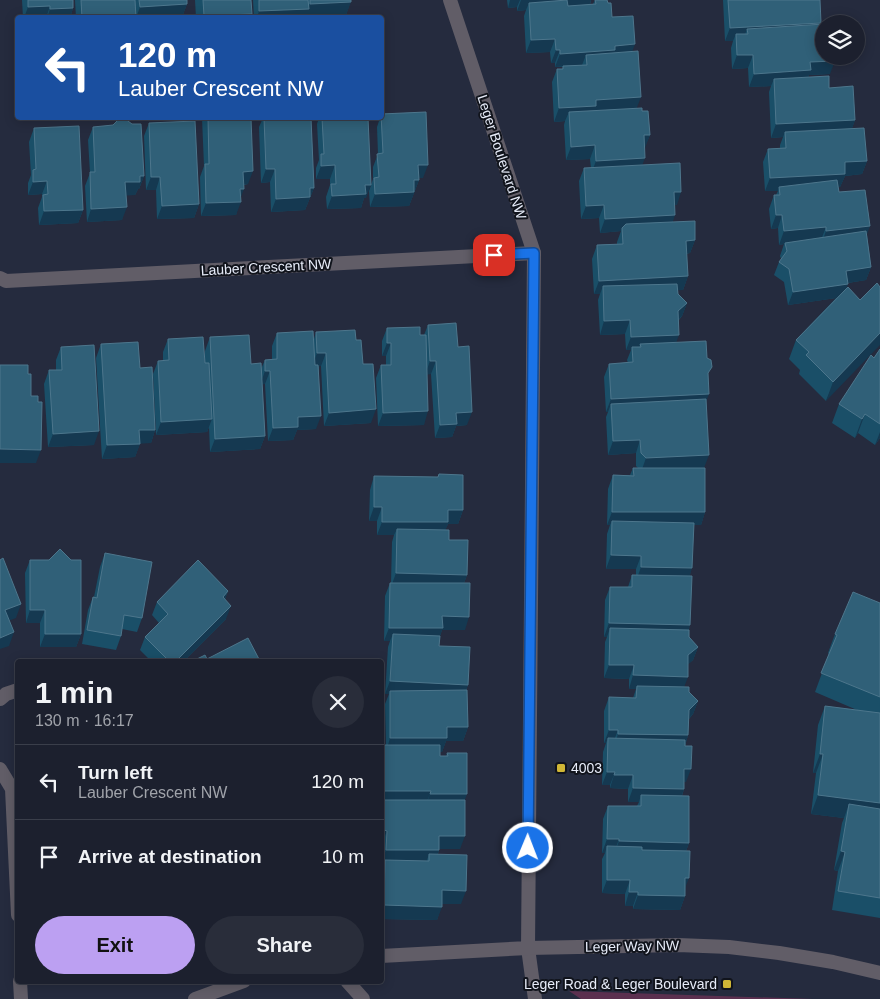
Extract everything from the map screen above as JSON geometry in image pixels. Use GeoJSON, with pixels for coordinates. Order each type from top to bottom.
{"type":"FeatureCollection","features":[{"type":"Feature","properties":{"kind":"street","name":"Leger Boulevard NW"},"geometry":{"type":"LineString","coordinates":[[450,0],[534,253],[528,948],[535,999]]}},
{"type":"Feature","properties":{"kind":"street","name":"Lauber Crescent NW"},"geometry":{"type":"LineString","coordinates":[[0,278],[6,281],[534,253]]}},
{"type":"Feature","properties":{"kind":"street"},"geometry":{"type":"LineString","coordinates":[[0,699],[6,694],[15,691]]}},
{"type":"Feature","properties":{"kind":"street"},"geometry":{"type":"LineString","coordinates":[[0,769],[15,786]]}},
{"type":"Feature","properties":{"kind":"street","name":"Leger Way NW"},"geometry":{"type":"LineString","coordinates":[[384,956],[528,948],[678,945],[779,953],[832,962],[880,974]]}},
{"type":"Feature","properties":{"kind":"street"},"geometry":{"type":"LineString","coordinates":[[20,984],[21,999]]}},
{"type":"Feature","properties":{"kind":"street"},"geometry":{"type":"LineString","coordinates":[[195,999],[236,984]]}},
{"type":"Feature","properties":{"kind":"street"},"geometry":{"type":"LineString","coordinates":[[350,984],[363,999]]}},
{"type":"Feature","properties":{"kind":"shaded area"},"geometry":{"type":"Polygon","coordinates":[[[569,991],[813,999],[581,999],[569,991]]]}},
{"type":"Feature","properties":{"kind":"building"},"geometry":{"type":"Polygon","coordinates":[[[28,0],[73,0],[73,8],[50,9],[50,6],[28,7],[28,0]]]}},
{"type":"Feature","properties":{"kind":"building"},"geometry":{"type":"Polygon","coordinates":[[[81,0],[135,0],[136,15],[82,15],[81,0]]]}},
{"type":"Feature","properties":{"kind":"building"},"geometry":{"type":"Polygon","coordinates":[[[139,0],[187,0],[187,4],[140,7],[139,0]]]}},
{"type":"Feature","properties":{"kind":"building"},"geometry":{"type":"Polygon","coordinates":[[[203,0],[251,0],[252,14],[204,15],[203,0]]]}},
{"type":"Feature","properties":{"kind":"building"},"geometry":{"type":"Polygon","coordinates":[[[259,0],[308,0],[309,9],[259,11],[259,0]]]}},
{"type":"Feature","properties":{"kind":"building"},"geometry":{"type":"Polygon","coordinates":[[[310,0],[351,0],[351,2],[310,4],[310,0]]]}},
{"type":"Feature","properties":{"kind":"building"},"geometry":{"type":"Polygon","coordinates":[[[567,0],[568,6],[596,4],[595,0],[607,0],[608,3],[611,3],[612,17],[633,16],[635,44],[615,46],[615,50],[560,54],[560,50],[556,50],[555,39],[531,40],[529,3],[567,0]]]}},
{"type":"Feature","properties":{"kind":"building"},"geometry":{"type":"Polygon","coordinates":[[[728,0],[820,0],[821,15],[815,15],[815,23],[730,28],[728,0]]]}},
{"type":"Feature","properties":{"kind":"building"},"geometry":{"type":"Polygon","coordinates":[[[815,25],[815,62],[810,62],[811,70],[754,74],[753,55],[737,55],[736,34],[748,34],[747,29],[815,25]]]}},
{"type":"Feature","properties":{"kind":"building"},"geometry":{"type":"Polygon","coordinates":[[[638,51],[641,97],[596,100],[596,106],[559,108],[557,69],[563,69],[563,66],[587,65],[586,55],[638,51]]]}},
{"type":"Feature","properties":{"kind":"building"},"geometry":{"type":"Polygon","coordinates":[[[829,76],[829,88],[853,86],[855,120],[776,124],[774,79],[829,76]]]}},
{"type":"Feature","properties":{"kind":"building"},"geometry":{"type":"Polygon","coordinates":[[[642,108],[642,111],[648,111],[650,135],[644,135],[645,158],[596,161],[595,145],[571,147],[569,112],[642,108]]]}},
{"type":"Feature","properties":{"kind":"building"},"geometry":{"type":"Polygon","coordinates":[[[426,112],[428,165],[418,165],[419,180],[414,180],[414,192],[375,194],[374,178],[379,177],[377,154],[383,153],[381,120],[384,120],[384,114],[426,112]]]}},
{"type":"Feature","properties":{"kind":"building"},"geometry":{"type":"Polygon","coordinates":[[[118,120],[127,120],[132,124],[141,124],[144,176],[140,176],[140,182],[125,182],[127,207],[91,209],[90,172],[95,172],[93,127],[113,125],[118,120]]]}},
{"type":"Feature","properties":{"kind":"building"},"geometry":{"type":"Polygon","coordinates":[[[208,120],[251,120],[253,171],[243,172],[244,189],[240,189],[241,202],[206,203],[205,164],[209,164],[208,120]]]}},
{"type":"Feature","properties":{"kind":"building"},"geometry":{"type":"Polygon","coordinates":[[[264,120],[311,120],[314,188],[310,188],[310,197],[276,199],[275,169],[266,169],[264,120]]]}},
{"type":"Feature","properties":{"kind":"building"},"geometry":{"type":"Polygon","coordinates":[[[322,120],[368,120],[371,185],[365,185],[366,194],[332,196],[331,184],[336,184],[335,165],[321,166],[321,154],[324,154],[322,120]]]}},
{"type":"Feature","properties":{"kind":"building"},"geometry":{"type":"Polygon","coordinates":[[[195,121],[199,204],[162,206],[160,177],[151,177],[149,123],[195,121]]]}},
{"type":"Feature","properties":{"kind":"building"},"geometry":{"type":"Polygon","coordinates":[[[79,126],[83,210],[44,211],[43,195],[48,194],[47,181],[33,182],[33,170],[36,169],[34,128],[79,126]]]}},
{"type":"Feature","properties":{"kind":"building"},"geometry":{"type":"Polygon","coordinates":[[[864,128],[867,161],[845,162],[845,174],[770,178],[768,149],[786,148],[785,132],[864,128]]]}},
{"type":"Feature","properties":{"kind":"building"},"geometry":{"type":"Polygon","coordinates":[[[680,163],[681,192],[674,192],[675,215],[605,219],[604,205],[586,206],[584,168],[680,163]]]}},
{"type":"Feature","properties":{"kind":"building"},"geometry":{"type":"Polygon","coordinates":[[[837,180],[839,192],[865,190],[870,226],[826,231],[826,227],[784,231],[782,215],[776,215],[774,195],[780,195],[779,187],[837,180]]]}},
{"type":"Feature","properties":{"kind":"building"},"geometry":{"type":"Polygon","coordinates":[[[695,221],[695,240],[686,241],[688,276],[599,281],[597,245],[623,244],[622,228],[626,224],[695,221]]]}},
{"type":"Feature","properties":{"kind":"building"},"geometry":{"type":"Polygon","coordinates":[[[866,231],[871,267],[846,271],[848,284],[793,292],[789,269],[779,262],[787,251],[785,243],[866,231]]]}},
{"type":"Feature","properties":{"kind":"building"},"geometry":{"type":"Polygon","coordinates":[[[877,283],[880,287],[880,333],[833,382],[806,355],[809,352],[796,340],[848,287],[860,300],[877,283]]]}},
{"type":"Feature","properties":{"kind":"building"},"geometry":{"type":"Polygon","coordinates":[[[677,284],[678,294],[687,303],[678,311],[679,335],[631,337],[630,320],[604,321],[603,286],[677,284]]]}},
{"type":"Feature","properties":{"kind":"building"},"geometry":{"type":"Polygon","coordinates":[[[456,323],[458,347],[469,346],[472,412],[456,413],[457,424],[440,425],[436,361],[430,361],[428,325],[456,323]]]}},
{"type":"Feature","properties":{"kind":"building"},"geometry":{"type":"Polygon","coordinates":[[[420,327],[420,335],[426,335],[428,411],[383,413],[381,365],[391,365],[391,343],[387,343],[387,328],[420,327]]]}},
{"type":"Feature","properties":{"kind":"building"},"geometry":{"type":"Polygon","coordinates":[[[355,330],[356,340],[361,340],[363,364],[373,364],[376,409],[329,413],[326,353],[317,353],[316,332],[355,330]]]}},
{"type":"Feature","properties":{"kind":"building"},"geometry":{"type":"Polygon","coordinates":[[[313,331],[315,365],[318,365],[321,416],[298,417],[298,427],[273,428],[270,371],[265,371],[265,360],[277,359],[277,333],[313,331]]]}},
{"type":"Feature","properties":{"kind":"building"},"geometry":{"type":"Polygon","coordinates":[[[249,335],[251,364],[261,363],[265,436],[215,439],[210,337],[249,335]]]}},
{"type":"Feature","properties":{"kind":"building"},"geometry":{"type":"Polygon","coordinates":[[[203,337],[205,363],[209,363],[212,419],[161,422],[158,361],[169,360],[168,339],[203,337]]]}},
{"type":"Feature","properties":{"kind":"building"},"geometry":{"type":"Polygon","coordinates":[[[706,341],[707,358],[711,360],[712,367],[708,373],[709,394],[611,399],[609,364],[633,362],[632,347],[641,347],[640,344],[706,341]]]}},
{"type":"Feature","properties":{"kind":"building"},"geometry":{"type":"Polygon","coordinates":[[[138,342],[140,368],[152,367],[155,430],[139,430],[140,444],[107,445],[101,344],[138,342]]]}},
{"type":"Feature","properties":{"kind":"building"},"geometry":{"type":"Polygon","coordinates":[[[94,345],[99,431],[53,434],[49,370],[62,370],[61,347],[94,345]]]}},
{"type":"Feature","properties":{"kind":"building"},"geometry":{"type":"Polygon","coordinates":[[[880,349],[880,424],[865,414],[862,419],[839,404],[871,355],[874,358],[880,349]]]}},
{"type":"Feature","properties":{"kind":"building"},"geometry":{"type":"Polygon","coordinates":[[[0,365],[28,365],[28,374],[31,374],[31,396],[38,396],[38,402],[42,402],[41,450],[0,449],[0,365]]]}},
{"type":"Feature","properties":{"kind":"building"},"geometry":{"type":"Polygon","coordinates":[[[706,399],[709,455],[646,458],[641,453],[640,440],[613,441],[611,404],[706,399]]]}},
{"type":"Feature","properties":{"kind":"building"},"geometry":{"type":"Polygon","coordinates":[[[633,468],[705,468],[705,512],[612,512],[613,475],[634,476],[633,468]]]}},
{"type":"Feature","properties":{"kind":"building"},"geometry":{"type":"Polygon","coordinates":[[[439,474],[463,475],[463,510],[448,510],[448,522],[382,522],[382,507],[374,507],[374,476],[438,477],[439,474]]]}},
{"type":"Feature","properties":{"kind":"building"},"geometry":{"type":"Polygon","coordinates":[[[612,521],[694,523],[692,568],[641,567],[641,556],[611,555],[612,521]]]}},
{"type":"Feature","properties":{"kind":"building"},"geometry":{"type":"Polygon","coordinates":[[[397,529],[449,530],[449,540],[468,540],[467,575],[396,573],[397,529]]]}},
{"type":"Feature","properties":{"kind":"building"},"geometry":{"type":"Polygon","coordinates":[[[60,549],[71,560],[81,560],[81,634],[45,634],[45,610],[30,610],[30,560],[49,560],[60,549]]]}},
{"type":"Feature","properties":{"kind":"building"},"geometry":{"type":"Polygon","coordinates":[[[105,553],[152,562],[142,618],[124,615],[121,636],[87,630],[93,597],[97,598],[105,553]]]}},
{"type":"Feature","properties":{"kind":"building"},"geometry":{"type":"Polygon","coordinates":[[[3,558],[21,604],[5,610],[14,632],[0,638],[0,560],[3,558]]]}},
{"type":"Feature","properties":{"kind":"building"},"geometry":{"type":"Polygon","coordinates":[[[198,560],[228,591],[223,597],[231,606],[178,659],[167,659],[145,637],[168,614],[157,602],[198,560]]]}},
{"type":"Feature","properties":{"kind":"building"},"geometry":{"type":"Polygon","coordinates":[[[632,575],[692,576],[690,625],[609,623],[610,587],[632,587],[632,575]]]}},
{"type":"Feature","properties":{"kind":"building"},"geometry":{"type":"Polygon","coordinates":[[[390,583],[470,583],[469,617],[442,616],[443,628],[389,628],[390,583]]]}},
{"type":"Feature","properties":{"kind":"building"},"geometry":{"type":"Polygon","coordinates":[[[853,592],[880,603],[880,697],[821,673],[853,592]]]}},
{"type":"Feature","properties":{"kind":"building"},"geometry":{"type":"Polygon","coordinates":[[[610,628],[689,630],[689,637],[698,647],[688,655],[688,677],[633,675],[634,665],[609,665],[610,628]]]}},
{"type":"Feature","properties":{"kind":"building"},"geometry":{"type":"Polygon","coordinates":[[[393,634],[440,636],[439,646],[470,647],[468,685],[390,681],[393,634]]]}},
{"type":"Feature","properties":{"kind":"building"},"geometry":{"type":"Polygon","coordinates":[[[248,638],[259,659],[207,659],[248,638]]]}},
{"type":"Feature","properties":{"kind":"building"},"geometry":{"type":"Polygon","coordinates":[[[205,655],[207,659],[197,659],[205,655]]]}},
{"type":"Feature","properties":{"kind":"building"},"geometry":{"type":"Polygon","coordinates":[[[637,686],[689,687],[689,692],[698,701],[689,710],[688,735],[618,734],[618,730],[609,730],[609,697],[636,698],[637,686]]]}},
{"type":"Feature","properties":{"kind":"building"},"geometry":{"type":"Polygon","coordinates":[[[467,690],[468,727],[447,727],[447,738],[390,738],[390,691],[467,690]]]}},
{"type":"Feature","properties":{"kind":"building"},"geometry":{"type":"Polygon","coordinates":[[[825,706],[880,713],[880,803],[818,795],[823,754],[820,754],[825,706]]]}},
{"type":"Feature","properties":{"kind":"building"},"geometry":{"type":"Polygon","coordinates":[[[608,738],[685,740],[685,746],[692,746],[691,769],[684,769],[684,789],[633,788],[633,775],[614,775],[615,772],[607,772],[608,738]]]}},
{"type":"Feature","properties":{"kind":"building"},"geometry":{"type":"Polygon","coordinates":[[[384,745],[440,745],[440,756],[448,756],[447,753],[467,753],[467,794],[430,794],[431,791],[384,791],[384,745]]]}},
{"type":"Feature","properties":{"kind":"building"},"geometry":{"type":"Polygon","coordinates":[[[641,795],[689,796],[689,843],[607,839],[608,806],[641,806],[641,795]]]}},
{"type":"Feature","properties":{"kind":"building"},"geometry":{"type":"Polygon","coordinates":[[[384,800],[465,800],[465,836],[439,836],[439,850],[386,850],[387,831],[384,830],[384,800]]]}},
{"type":"Feature","properties":{"kind":"building"},"geometry":{"type":"Polygon","coordinates":[[[849,804],[880,809],[880,898],[838,891],[845,852],[841,851],[849,804]]]}},
{"type":"Feature","properties":{"kind":"building"},"geometry":{"type":"Polygon","coordinates":[[[607,846],[642,847],[642,850],[690,851],[689,878],[685,878],[685,896],[638,895],[638,892],[629,892],[630,880],[607,880],[607,846]]]}},
{"type":"Feature","properties":{"kind":"building"},"geometry":{"type":"Polygon","coordinates":[[[429,854],[467,855],[466,891],[442,890],[442,907],[384,905],[385,860],[429,861],[429,854]]]}},
{"type":"Feature","properties":{"kind":"place","name":"4003"},"geometry":{"type":"Point","coordinates":[561,768]}},
{"type":"Feature","properties":{"kind":"place","name":"Leger Road & Leger Boulevard"},"geometry":{"type":"Point","coordinates":[727,984]}},
{"type":"Feature","properties":{"kind":"route"},"geometry":{"type":"LineString","coordinates":[[494,255],[534,253],[528,848]]}}]}
